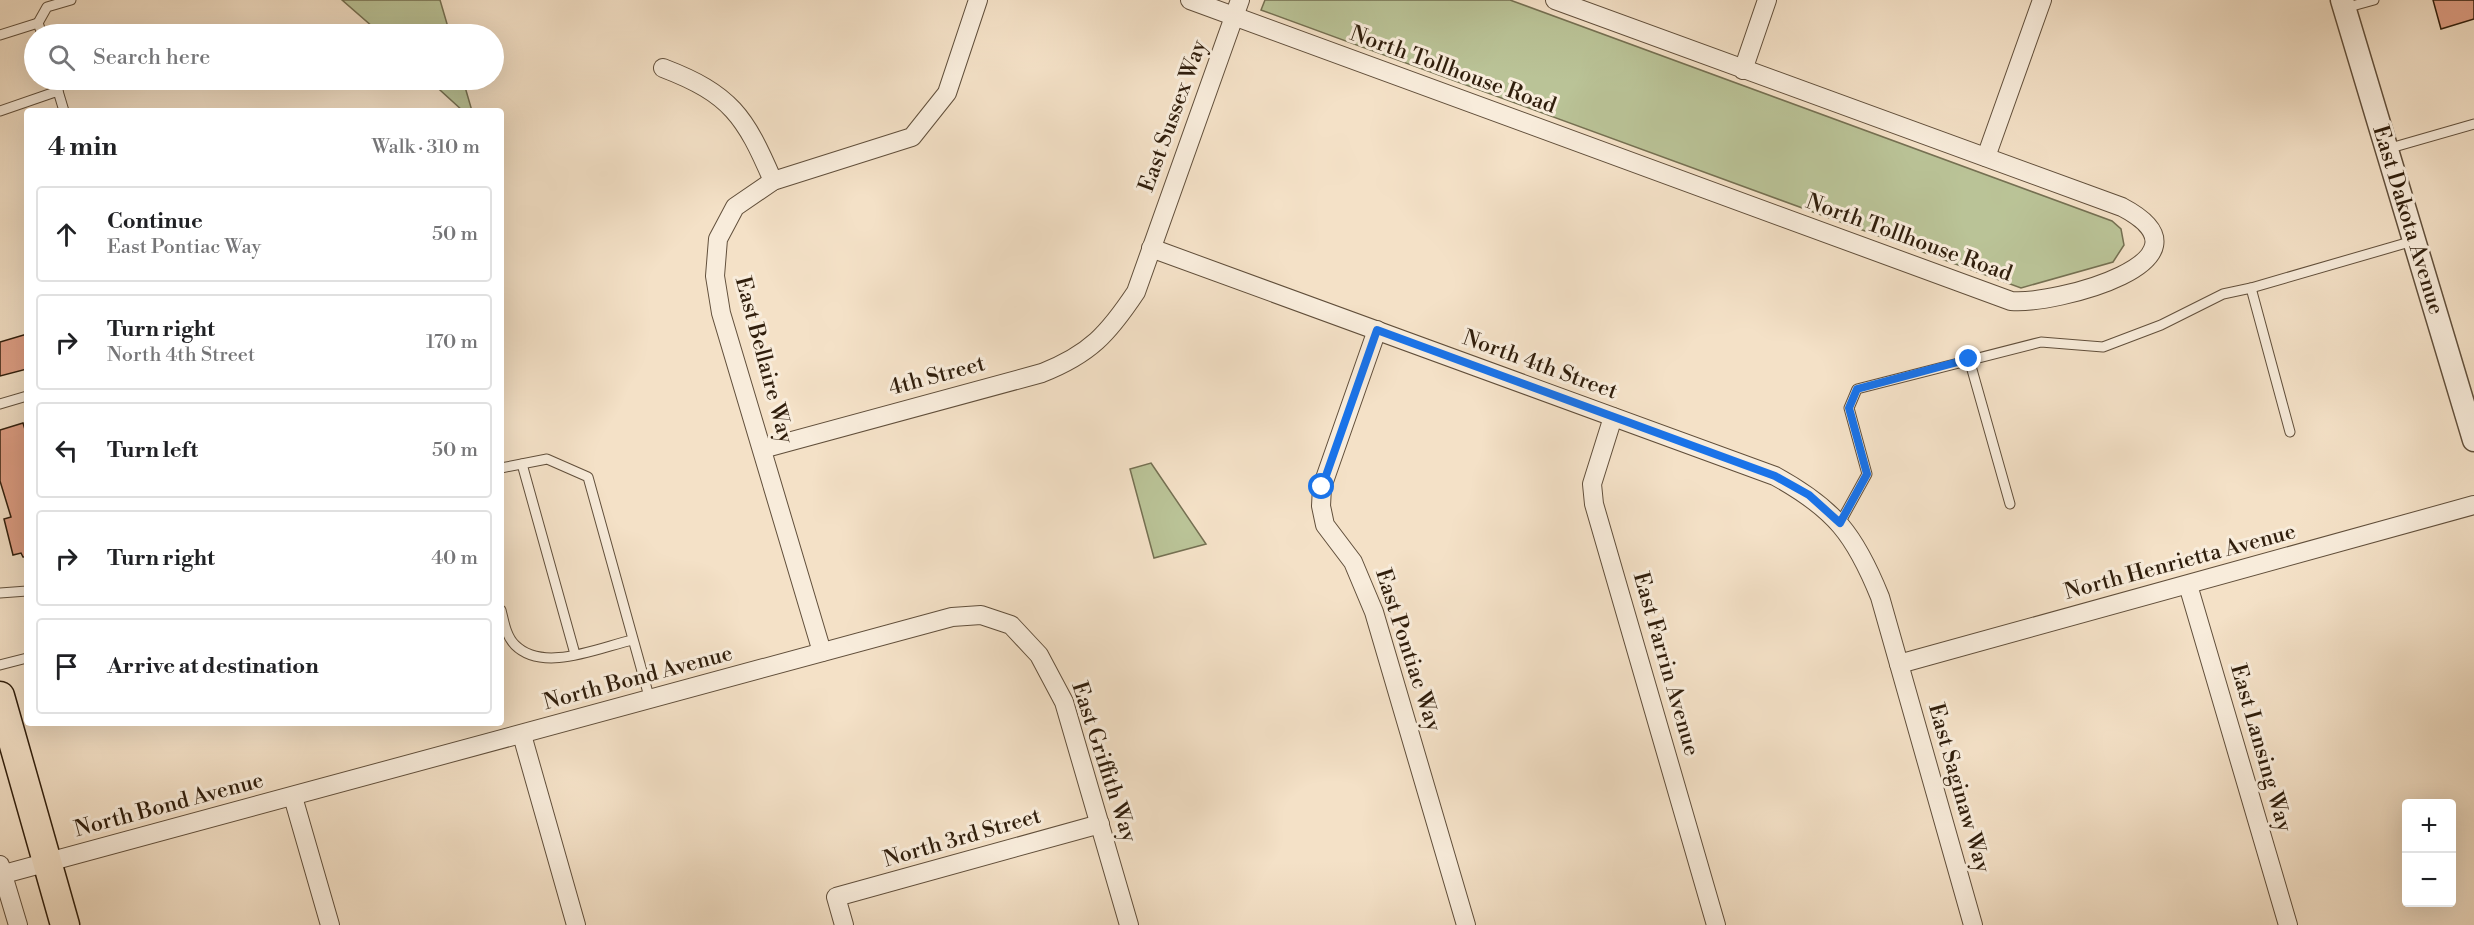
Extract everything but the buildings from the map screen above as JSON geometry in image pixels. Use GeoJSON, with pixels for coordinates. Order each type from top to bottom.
{"type":"FeatureCollection","features":[{"type":"Feature","properties":{"kind":"main road"},"geometry":{"type":"LineString","coordinates":[[0,696],[65,925]]}},
{"type":"Feature","properties":{"kind":"street","name":"East Bellaire Way"},"geometry":{"type":"LineString","coordinates":[[822,652],[722,313],[715,276],[718,238],[735,207],[773,181],[912,137],[947,93],[978,0]]}},
{"type":"Feature","properties":{"kind":"street","name":"North Tollhouse Road"},"geometry":{"type":"LineString","coordinates":[[1190,0],[1237,8],[2011,301],[2031,303],[2125,276],[2151,255],[2154,243],[2151,229],[2139,216],[2122,207],[1554,0]]}},
{"type":"Feature","properties":{"kind":"street"},"geometry":{"type":"LineString","coordinates":[[1743,70],[1767,0]]}},
{"type":"Feature","properties":{"kind":"street"},"geometry":{"type":"LineString","coordinates":[[1986,157],[2042,0]]}},
{"type":"Feature","properties":{"kind":"street","name":"East Dakota Avenue"},"geometry":{"type":"LineString","coordinates":[[2344,4],[2473,434]]}},
{"type":"Feature","properties":{"kind":"street","name":"East Sussex Way"},"geometry":{"type":"LineString","coordinates":[[1151,248],[1237,8]]}},
{"type":"Feature","properties":{"kind":"street"},"geometry":{"type":"LineString","coordinates":[[663,68],[697,81],[719,95],[740,117],[773,181]]}},
{"type":"Feature","properties":{"kind":"street","name":"4th Street"},"geometry":{"type":"LineString","coordinates":[[762,449],[1042,373],[1070,362],[1097,343],[1113,327],[1136,292],[1151,248]]}},
{"type":"Feature","properties":{"kind":"street","name":"North 4th Street"},"geometry":{"type":"LineString","coordinates":[[1151,248],[1775,476],[1809,495],[1840,523],[1864,557],[1880,597],[1899,664]]}},
{"type":"Feature","properties":{"kind":"street","name":"East Pontiac Way"},"geometry":{"type":"LineString","coordinates":[[1377,330],[1322,487],[1321,506],[1325,525],[1353,562],[1374,612],[1466,925]]}},
{"type":"Feature","properties":{"kind":"street","name":"East Farrin Avenue"},"geometry":{"type":"LineString","coordinates":[[1613,417],[1592,484],[1594,504],[1716,925]]}},
{"type":"Feature","properties":{"kind":"street","name":"North Henrietta Avenue"},"geometry":{"type":"LineString","coordinates":[[1899,664],[2474,505]]}},
{"type":"Feature","properties":{"kind":"street","name":"East Lansing Way"},"geometry":{"type":"LineString","coordinates":[[2188,585],[2288,925]]}},
{"type":"Feature","properties":{"kind":"street","name":"North Bond Avenue"},"geometry":{"type":"LineString","coordinates":[[1,871],[47,862],[952,617],[981,615],[1011,625]]}},
{"type":"Feature","properties":{"kind":"street","name":"East Griffith Way"},"geometry":{"type":"LineString","coordinates":[[1011,625],[1039,655],[1064,702],[1130,925]]}},
{"type":"Feature","properties":{"kind":"street","name":"East Saginaw Way"},"geometry":{"type":"LineString","coordinates":[[1899,664],[1973,925]]}},
{"type":"Feature","properties":{"kind":"street"},"geometry":{"type":"LineString","coordinates":[[522,735],[576,925]]}},
{"type":"Feature","properties":{"kind":"street"},"geometry":{"type":"LineString","coordinates":[[293,796],[330,925]]}},
{"type":"Feature","properties":{"kind":"street","name":"North 3rd Street"},"geometry":{"type":"LineString","coordinates":[[844,925],[836,897],[1100,824]]}},
{"type":"Feature","properties":{"kind":"street"},"geometry":{"type":"LineString","coordinates":[[1,871],[18,925]]}},
{"type":"Feature","properties":{"kind":"lane"},"geometry":{"type":"LineString","coordinates":[[35,24],[38,23],[47,7],[71,0]]}},
{"type":"Feature","properties":{"kind":"lane"},"geometry":{"type":"LineString","coordinates":[[2344,4],[2374,0]]}},
{"type":"Feature","properties":{"kind":"lane"},"geometry":{"type":"LineString","coordinates":[[0,35],[24,27]]}},
{"type":"Feature","properties":{"kind":"lane"},"geometry":{"type":"LineString","coordinates":[[0,111],[58,91],[63,108]]}},
{"type":"Feature","properties":{"kind":"lane"},"geometry":{"type":"LineString","coordinates":[[2387,149],[2474,124]]}},
{"type":"Feature","properties":{"kind":"lane"},"geometry":{"type":"LineString","coordinates":[[1840,523],[1867,474],[1849,408],[1857,389],[2041,342],[2103,346],[2162,325],[2223,294],[2414,241]]}},
{"type":"Feature","properties":{"kind":"lane"},"geometry":{"type":"LineString","coordinates":[[2251,288],[2290,432]]}},
{"type":"Feature","properties":{"kind":"lane"},"geometry":{"type":"LineString","coordinates":[[1969,359],[2010,504]]}},
{"type":"Feature","properties":{"kind":"lane"},"geometry":{"type":"LineString","coordinates":[[0,405],[24,397]]}},
{"type":"Feature","properties":{"kind":"lane"},"geometry":{"type":"LineString","coordinates":[[504,467],[547,459],[588,477],[650,700]]}},
{"type":"Feature","properties":{"kind":"lane"},"geometry":{"type":"LineString","coordinates":[[522,464],[575,654]]}},
{"type":"Feature","properties":{"kind":"lane"},"geometry":{"type":"LineString","coordinates":[[0,593],[24,591]]}},
{"type":"Feature","properties":{"kind":"lane"},"geometry":{"type":"LineString","coordinates":[[504,620],[508,633],[516,645],[534,658],[548,660],[632,640]]}},
{"type":"Feature","properties":{"kind":"lane"},"geometry":{"type":"LineString","coordinates":[[0,665],[24,659]]}},
{"type":"Feature","properties":{"kind":"green space"},"geometry":{"type":"Polygon","coordinates":[[[342,0],[440,0],[447,24],[370,24],[342,0]]]}},
{"type":"Feature","properties":{"kind":"green space"},"geometry":{"type":"Polygon","coordinates":[[[1265,0],[1510,0],[2112,221],[2121,229],[2124,245],[2113,262],[2021,288],[1261,10],[1265,0]]]}},
{"type":"Feature","properties":{"kind":"green space"},"geometry":{"type":"Polygon","coordinates":[[[440,90],[466,90],[471,108],[460,108],[440,90]]]}},
{"type":"Feature","properties":{"kind":"green space"},"geometry":{"type":"Polygon","coordinates":[[[1151,463],[1206,544],[1154,558],[1130,469],[1151,463]]]}},
{"type":"Feature","properties":{"kind":"route"},"geometry":{"type":"LineString","coordinates":[[1322,487],[1377,330],[1775,476],[1809,495],[1840,523],[1867,474],[1849,408],[1857,389],[1969,359]]}}]}
